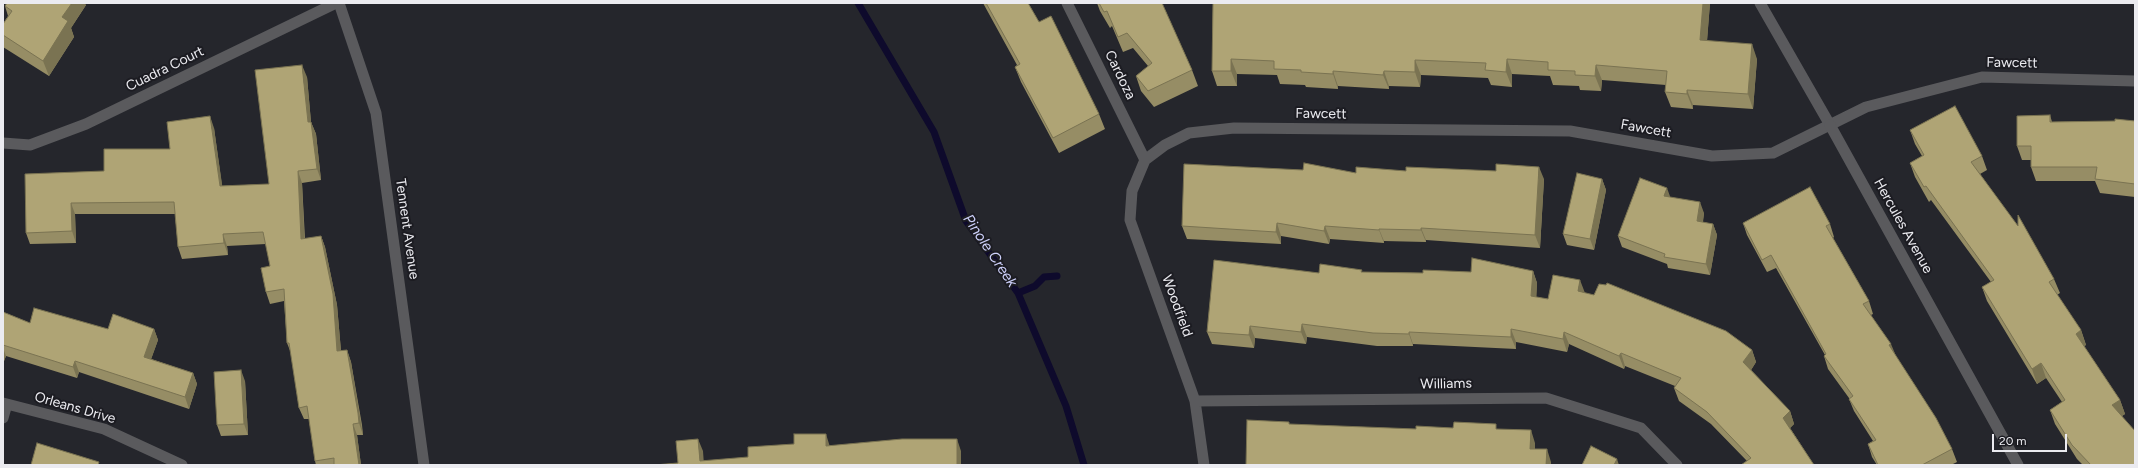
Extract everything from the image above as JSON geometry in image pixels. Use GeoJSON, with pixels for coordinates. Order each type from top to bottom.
{"type":"FeatureCollection","features":[{"type":"Feature","properties":{"kind":"street","name":"Cuadra Court"},"geometry":{"type":"LineString","coordinates":[[3,143],[30,145],[86,124],[338,3]]}},
{"type":"Feature","properties":{"kind":"street","name":"Tennent Avenue"},"geometry":{"type":"LineString","coordinates":[[338,3],[376,113],[424,465]]}},
{"type":"Feature","properties":{"kind":"street","name":"Cardoza"},"geometry":{"type":"LineString","coordinates":[[1067,3],[1145,160]]}},
{"type":"Feature","properties":{"kind":"street","name":"Hercules Avenue"},"geometry":{"type":"LineString","coordinates":[[1760,3],[1830,125],[2018,465]]}},
{"type":"Feature","properties":{"kind":"street","name":"Fawcett"},"geometry":{"type":"LineString","coordinates":[[1145,160],[1165,145],[1189,134],[1234,128],[1570,131],[1712,156],[1773,153],[1866,107],[1982,77],[2135,81]]}},
{"type":"Feature","properties":{"kind":"street","name":"Woodfield"},"geometry":{"type":"LineString","coordinates":[[1145,160],[1132,191],[1130,220],[1195,401],[1204,465]]}},
{"type":"Feature","properties":{"kind":"street","name":"Williams"},"geometry":{"type":"LineString","coordinates":[[1195,401],[1546,398],[1641,428],[1677,465]]}},
{"type":"Feature","properties":{"kind":"street"},"geometry":{"type":"LineString","coordinates":[[3,418],[5,404]]}},
{"type":"Feature","properties":{"kind":"street","name":"Orleans Drive"},"geometry":{"type":"LineString","coordinates":[[5,404],[104,429],[182,465]]}},
{"type":"Feature","properties":{"kind":"building"},"geometry":{"type":"Polygon","coordinates":[[[7,3],[72,3],[62,17],[68,21],[43,61],[3,35],[3,24],[12,11],[5,6],[7,3]]]}},
{"type":"Feature","properties":{"kind":"building"},"geometry":{"type":"Polygon","coordinates":[[[986,3],[1028,3],[1039,22],[1051,16],[1099,114],[1053,138],[1015,67],[1020,64],[986,3]]]}},
{"type":"Feature","properties":{"kind":"building"},"geometry":{"type":"Polygon","coordinates":[[[1099,3],[1162,3],[1192,70],[1148,91],[1136,76],[1152,63],[1127,33],[1118,37],[1107,11],[1104,12],[1099,3]]]}},
{"type":"Feature","properties":{"kind":"building"},"geometry":{"type":"Polygon","coordinates":[[[1213,3],[1703,3],[1700,40],[1752,44],[1748,94],[1687,90],[1687,94],[1665,92],[1667,71],[1596,65],[1595,76],[1575,75],[1575,71],[1548,70],[1548,62],[1507,59],[1506,72],[1485,70],[1486,63],[1415,60],[1415,72],[1384,71],[1383,75],[1333,71],[1333,74],[1301,72],[1301,70],[1274,69],[1274,61],[1231,59],[1231,71],[1212,71],[1213,3]]]}},
{"type":"Feature","properties":{"kind":"building"},"geometry":{"type":"Polygon","coordinates":[[[302,65],[308,122],[311,122],[317,169],[298,171],[301,239],[321,236],[333,294],[337,351],[347,350],[358,413],[359,423],[353,424],[359,465],[334,465],[334,458],[315,461],[307,406],[299,408],[289,343],[287,343],[284,289],[266,292],[261,268],[270,266],[263,232],[223,234],[224,243],[178,247],[174,202],[71,203],[72,231],[26,233],[25,174],[104,171],[104,149],[170,149],[167,122],[210,116],[220,186],[269,184],[255,70],[302,65]]]}},
{"type":"Feature","properties":{"kind":"building"},"geometry":{"type":"Polygon","coordinates":[[[1955,106],[1982,156],[1971,162],[2018,226],[2018,215],[2054,279],[2049,282],[2081,330],[2076,334],[2120,400],[2112,405],[2135,431],[2135,465],[2091,465],[2072,445],[2050,410],[2065,400],[2041,363],[2032,369],[1982,287],[1994,280],[1926,186],[1924,187],[1910,163],[1924,155],[1910,130],[1955,106]]]}},
{"type":"Feature","properties":{"kind":"building"},"geometry":{"type":"Polygon","coordinates":[[[2050,115],[2050,122],[2115,121],[2115,119],[2135,121],[2135,184],[2095,179],[2097,167],[2031,167],[2031,146],[2017,146],[2017,116],[2050,115]]]}},
{"type":"Feature","properties":{"kind":"building"},"geometry":{"type":"Polygon","coordinates":[[[1304,163],[1356,173],[1356,167],[1406,171],[1406,167],[1496,171],[1496,164],[1539,167],[1535,235],[1421,228],[1421,230],[1379,230],[1325,226],[1324,231],[1277,223],[1276,232],[1182,226],[1184,164],[1303,170],[1304,163]]]}},
{"type":"Feature","properties":{"kind":"building"},"geometry":{"type":"Polygon","coordinates":[[[1577,173],[1602,179],[1590,239],[1563,234],[1577,173]]]}},
{"type":"Feature","properties":{"kind":"building"},"geometry":{"type":"Polygon","coordinates":[[[1640,178],[1667,188],[1664,196],[1700,202],[1697,221],[1713,224],[1706,264],[1664,257],[1665,254],[1618,236],[1640,178]]]}},
{"type":"Feature","properties":{"kind":"building"},"geometry":{"type":"Polygon","coordinates":[[[1810,187],[1830,224],[1826,226],[1869,301],[1863,304],[1891,344],[1889,345],[1936,418],[1952,449],[1922,465],[1878,465],[1868,444],[1876,440],[1849,399],[1853,396],[1824,356],[1826,354],[1771,255],[1762,260],[1743,223],[1810,187]]]}},
{"type":"Feature","properties":{"kind":"building"},"geometry":{"type":"Polygon","coordinates":[[[1472,258],[1533,271],[1531,296],[1548,299],[1553,275],[1580,280],[1578,291],[1594,295],[1599,284],[1606,285],[1607,283],[1726,331],[1752,350],[1743,362],[1790,411],[1783,418],[1814,465],[1741,465],[1751,458],[1707,412],[1674,388],[1681,378],[1621,353],[1619,356],[1564,332],[1563,339],[1511,329],[1511,337],[1409,332],[1409,334],[1373,333],[1302,324],[1301,332],[1250,326],[1249,335],[1207,332],[1214,260],[1319,273],[1320,264],[1362,270],[1361,272],[1423,273],[1423,270],[1471,272],[1472,258]]]}},
{"type":"Feature","properties":{"kind":"building"},"geometry":{"type":"Polygon","coordinates":[[[34,308],[108,329],[113,314],[154,329],[144,357],[193,373],[185,397],[75,361],[73,367],[3,345],[3,312],[30,323],[34,308]]]}},
{"type":"Feature","properties":{"kind":"building"},"geometry":{"type":"Polygon","coordinates":[[[241,370],[244,424],[217,425],[214,372],[241,370]]]}},
{"type":"Feature","properties":{"kind":"building"},"geometry":{"type":"Polygon","coordinates":[[[1247,420],[1289,422],[1289,424],[1416,429],[1416,426],[1453,428],[1454,422],[1496,424],[1496,429],[1531,430],[1530,449],[1547,449],[1546,465],[1246,465],[1247,420]]]}},
{"type":"Feature","properties":{"kind":"building"},"geometry":{"type":"Polygon","coordinates":[[[794,434],[826,434],[826,446],[902,439],[957,439],[957,465],[654,465],[678,463],[676,441],[698,439],[700,461],[748,457],[748,447],[794,444],[794,434]]]}},
{"type":"Feature","properties":{"kind":"building"},"geometry":{"type":"Polygon","coordinates":[[[37,443],[99,462],[98,465],[31,465],[37,443]]]}},
{"type":"Feature","properties":{"kind":"building"},"geometry":{"type":"Polygon","coordinates":[[[1591,446],[1617,459],[1614,465],[1582,465],[1591,446]]]}},
{"type":"Feature","properties":{"kind":"waterway","name":"Pinole Creek"},"geometry":{"type":"LineString","coordinates":[[858,3],[934,132],[966,221],[1018,293],[1066,406],[1084,465]]}},
{"type":"Feature","properties":{"kind":"waterway"},"geometry":{"type":"LineString","coordinates":[[1018,293],[1035,286],[1044,277],[1057,276]]}}]}
